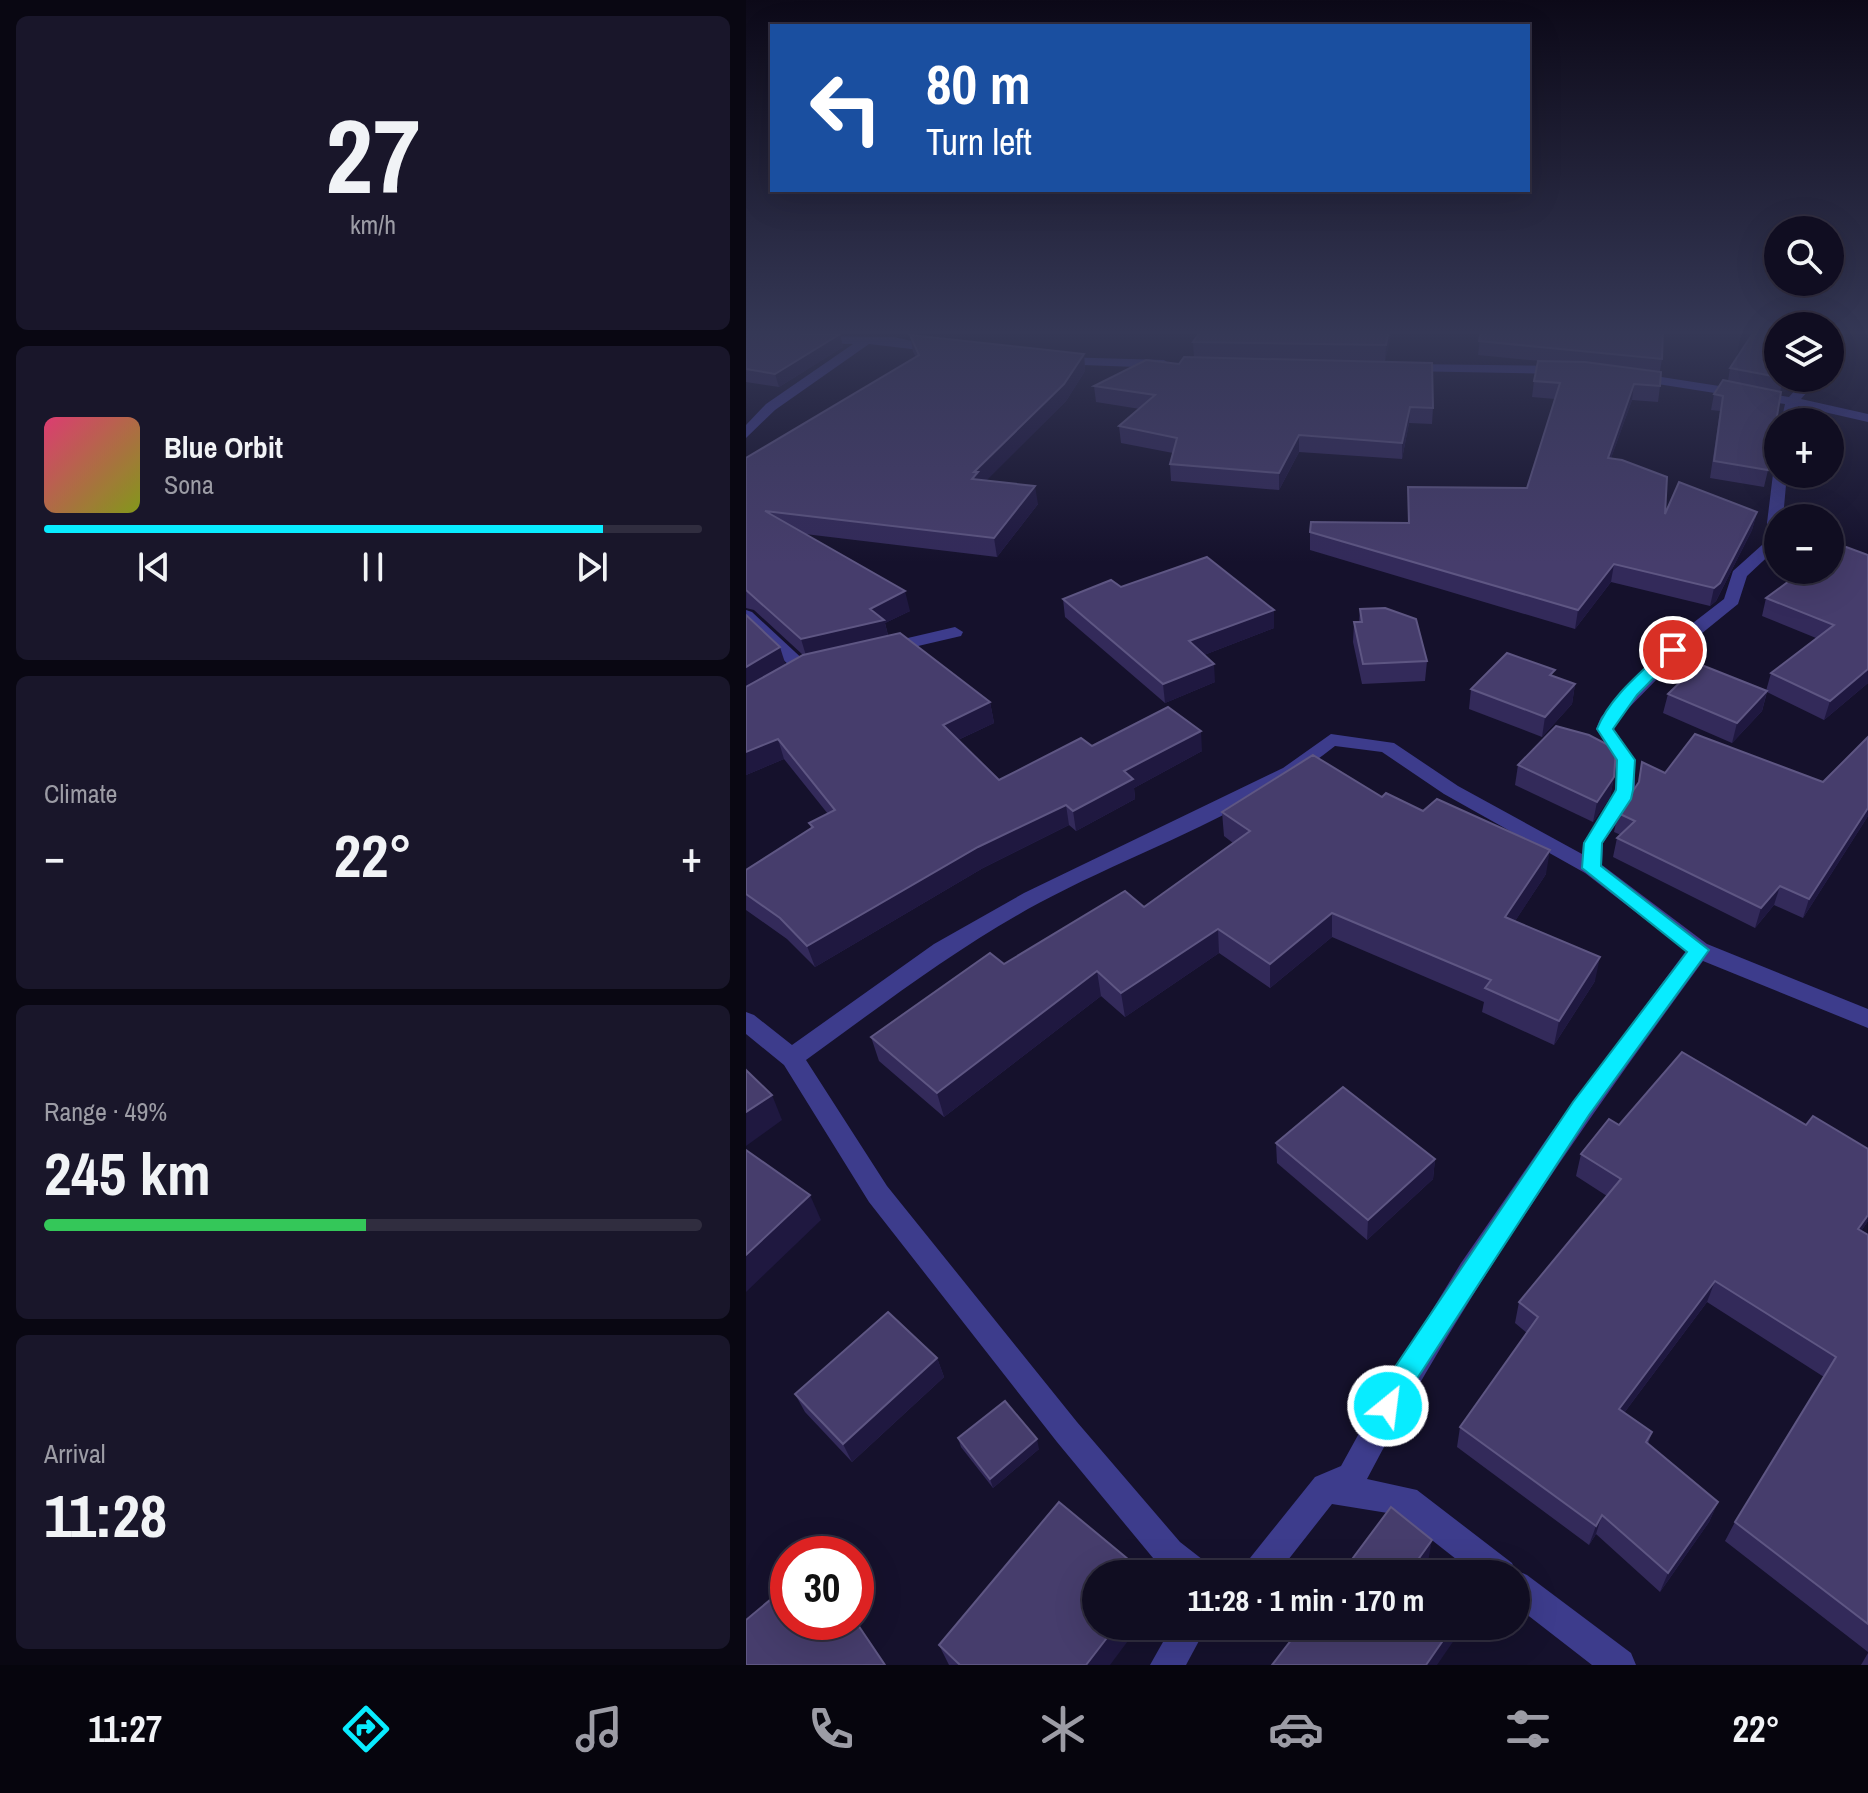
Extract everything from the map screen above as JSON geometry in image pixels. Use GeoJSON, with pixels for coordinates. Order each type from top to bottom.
{"type":"FeatureCollection","features":[{"type":"Feature","properties":{"kind":"street"},"geometry":{"type":"LineString","coordinates":[[746,434],[768,408]]}},
{"type":"Feature","properties":{"kind":"street"},"geometry":{"type":"LineString","coordinates":[[1822,408],[1868,418]]}},
{"type":"Feature","properties":{"kind":"street"},"geometry":{"type":"LineString","coordinates":[[1592,868],[1593,843],[1623,799],[1625,790],[1626,760],[1605,729],[1610,717],[1695,630],[1732,601],[1739,574],[1764,550]]}},
{"type":"Feature","properties":{"kind":"street"},"geometry":{"type":"LineString","coordinates":[[746,615],[810,666],[780,682]]}},
{"type":"Feature","properties":{"kind":"street"},"geometry":{"type":"LineString","coordinates":[[863,654],[955,632]]}},
{"type":"Feature","properties":{"kind":"street"},"geometry":{"type":"LineString","coordinates":[[792,1058],[942,950],[1031,898],[1290,772],[1331,740],[1387,747],[1451,790],[1592,868],[1699,950],[1868,1019]]}},
{"type":"Feature","properties":{"kind":"street"},"geometry":{"type":"LineString","coordinates":[[1268,1560],[1326,1488],[1352,1477],[1400,1382],[1581,1109],[1699,950]]}},
{"type":"Feature","properties":{"kind":"street"},"geometry":{"type":"LineString","coordinates":[[746,1021],[792,1058],[878,1194],[1067,1432],[1178,1560]]}},
{"type":"Feature","properties":{"kind":"street"},"geometry":{"type":"LineString","coordinates":[[1326,1488],[1406,1501],[1483,1560]]}},
{"type":"Feature","properties":{"kind":"street"},"geometry":{"type":"LineString","coordinates":[[1530,1597],[1619,1665]]}},
{"type":"Feature","properties":{"kind":"street"},"geometry":{"type":"LineString","coordinates":[[1167,1665],[1182,1640]]}},
{"type":"Feature","properties":{"kind":"building"},"geometry":{"type":"Polygon","coordinates":[[[830,408],[1040,408],[974,472],[978,472],[972,479],[1035,486],[994,538],[765,511],[905,591],[870,609],[884,620],[801,639],[746,590],[746,458],[830,408]]]}},
{"type":"Feature","properties":{"kind":"building"},"geometry":{"type":"Polygon","coordinates":[[[1140,408],[1410,408],[1402,443],[1299,435],[1279,473],[1170,464],[1177,438],[1119,426],[1140,408]]]}},
{"type":"Feature","properties":{"kind":"building"},"geometry":{"type":"Polygon","coordinates":[[[1552,408],[1626,408],[1608,458],[1667,477],[1665,514],[1679,482],[1757,512],[1720,583],[1714,588],[1614,564],[1578,610],[1310,532],[1311,522],[1409,523],[1408,487],[1527,488],[1552,408]]]}},
{"type":"Feature","properties":{"kind":"building"},"geometry":{"type":"Polygon","coordinates":[[[1721,408],[1778,408],[1764,408],[1764,469],[1714,461],[1721,408]]]}},
{"type":"Feature","properties":{"kind":"building"},"geometry":{"type":"Polygon","coordinates":[[[1844,546],[1868,555],[1868,669],[1830,701],[1771,673],[1834,625],[1766,598],[1785,584],[1844,584],[1844,546]]]}},
{"type":"Feature","properties":{"kind":"building"},"geometry":{"type":"Polygon","coordinates":[[[1207,557],[1274,610],[1189,641],[1214,664],[1163,684],[1063,599],[1111,580],[1121,587],[1207,557]]]}},
{"type":"Feature","properties":{"kind":"building"},"geometry":{"type":"Polygon","coordinates":[[[1385,608],[1416,619],[1427,661],[1363,664],[1354,622],[1362,622],[1360,609],[1385,608]]]}},
{"type":"Feature","properties":{"kind":"building"},"geometry":{"type":"Polygon","coordinates":[[[746,615],[780,647],[746,667],[746,615]]]}},
{"type":"Feature","properties":{"kind":"building"},"geometry":{"type":"Polygon","coordinates":[[[900,633],[990,702],[943,725],[999,780],[1081,738],[1092,746],[1168,707],[1201,731],[1124,771],[1133,779],[1073,811],[1066,805],[978,847],[807,946],[780,918],[746,894],[746,870],[813,827],[809,823],[835,810],[778,739],[746,752],[746,687],[803,655],[900,633]]]}},
{"type":"Feature","properties":{"kind":"building"},"geometry":{"type":"Polygon","coordinates":[[[1507,653],[1555,670],[1550,675],[1575,684],[1545,717],[1471,689],[1507,653]]]}},
{"type":"Feature","properties":{"kind":"building"},"geometry":{"type":"Polygon","coordinates":[[[1699,664],[1767,691],[1737,723],[1668,694],[1699,664]]]}},
{"type":"Feature","properties":{"kind":"building"},"geometry":{"type":"Polygon","coordinates":[[[1556,726],[1589,735],[1616,749],[1614,777],[1597,802],[1518,765],[1556,726]]]}},
{"type":"Feature","properties":{"kind":"building"},"geometry":{"type":"Polygon","coordinates":[[[1695,734],[1823,782],[1868,737],[1868,808],[1809,899],[1780,886],[1761,908],[1617,838],[1635,821],[1618,813],[1639,782],[1642,762],[1665,773],[1695,734]]]}},
{"type":"Feature","properties":{"kind":"building"},"geometry":{"type":"Polygon","coordinates":[[[1313,755],[1382,797],[1386,793],[1423,811],[1437,799],[1550,850],[1505,917],[1600,957],[1559,1021],[1485,988],[1491,980],[1332,913],[1270,964],[1218,929],[1121,993],[1097,971],[937,1093],[871,1037],[990,953],[1004,964],[1125,891],[1144,907],[1250,831],[1222,812],[1313,755]]]}},
{"type":"Feature","properties":{"kind":"building"},"geometry":{"type":"Polygon","coordinates":[[[1682,1052],[1806,1125],[1813,1116],[1868,1149],[1868,1215],[1858,1229],[1868,1235],[1868,1624],[1735,1522],[1836,1357],[1715,1281],[1619,1409],[1652,1432],[1646,1442],[1718,1502],[1668,1573],[1602,1515],[1596,1526],[1460,1427],[1538,1317],[1519,1302],[1621,1179],[1581,1154],[1609,1119],[1619,1125],[1682,1052]]]}},
{"type":"Feature","properties":{"kind":"building"},"geometry":{"type":"Polygon","coordinates":[[[746,1070],[772,1095],[746,1112],[746,1070]]]}},
{"type":"Feature","properties":{"kind":"building"},"geometry":{"type":"Polygon","coordinates":[[[1343,1087],[1435,1159],[1368,1220],[1276,1143],[1343,1087]]]}},
{"type":"Feature","properties":{"kind":"building"},"geometry":{"type":"Polygon","coordinates":[[[746,1150],[810,1195],[746,1255],[746,1150]]]}},
{"type":"Feature","properties":{"kind":"building"},"geometry":{"type":"Polygon","coordinates":[[[888,1312],[937,1358],[843,1444],[795,1394],[888,1312]]]}},
{"type":"Feature","properties":{"kind":"building"},"geometry":{"type":"Polygon","coordinates":[[[1005,1401],[1037,1439],[990,1479],[958,1438],[1005,1401]]]}},
{"type":"Feature","properties":{"kind":"building"},"geometry":{"type":"Polygon","coordinates":[[[1059,1502],[1129,1560],[1082,1560],[1082,1640],[1105,1640],[1086,1665],[960,1665],[939,1645],[1059,1502]]]}},
{"type":"Feature","properties":{"kind":"building"},"geometry":{"type":"Polygon","coordinates":[[[1391,1507],[1432,1540],[1418,1560],[1351,1560],[1391,1507]]]}},
{"type":"Feature","properties":{"kind":"building"},"geometry":{"type":"Polygon","coordinates":[[[770,1600],[770,1640],[868,1640],[885,1665],[746,1665],[746,1620],[770,1600]]]}},
{"type":"Feature","properties":{"kind":"building"},"geometry":{"type":"Polygon","coordinates":[[[1291,1640],[1443,1640],[1426,1665],[1272,1665],[1291,1640]]]}},
{"type":"Feature","properties":{"kind":"route"},"geometry":{"type":"LineString","coordinates":[[1388,1406],[1400,1382],[1581,1109],[1699,950],[1592,868],[1593,843],[1623,799],[1625,790],[1626,760],[1605,729],[1610,717],[1631,691],[1673,650]]}}]}
